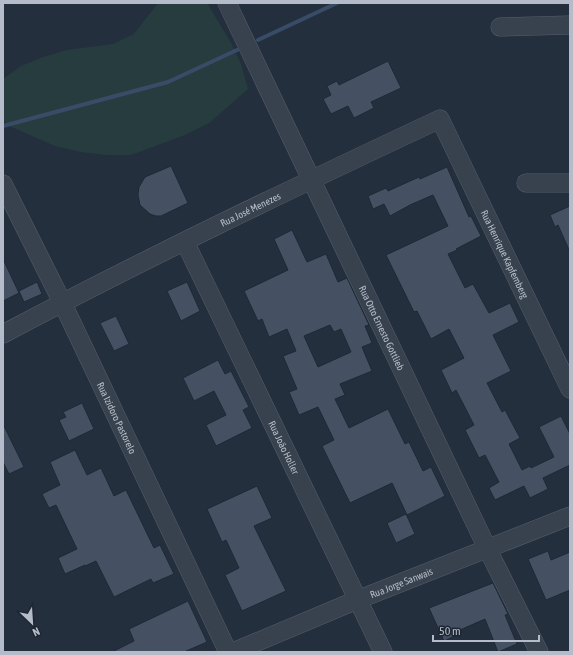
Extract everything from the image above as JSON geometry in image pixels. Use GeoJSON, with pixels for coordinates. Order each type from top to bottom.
{"type":"FeatureCollection","features":[{"type":"Feature","properties":{"kind":"street","name":"Rua Otto Ernesto Gottlieb"},"geometry":{"type":"LineString","coordinates":[[227,3],[488,550],[539,652]]}},
{"type":"Feature","properties":{"kind":"street"},"geometry":{"type":"LineString","coordinates":[[500,27],[570,25]]}},
{"type":"Feature","properties":{"kind":"street","name":"Rua José Menezes"},"geometry":{"type":"LineString","coordinates":[[3,334],[62,302],[312,179],[440,119]]}},
{"type":"Feature","properties":{"kind":"street","name":"Rua Henrique Kapfemberg"},"geometry":{"type":"LineString","coordinates":[[440,119],[570,389]]}},
{"type":"Feature","properties":{"kind":"street"},"geometry":{"type":"LineString","coordinates":[[526,183],[570,183]]}},
{"type":"Feature","properties":{"kind":"street","name":"Rua Izidoro Pastorelo"},"geometry":{"type":"LineString","coordinates":[[3,184],[62,302],[228,652]]}},
{"type":"Feature","properties":{"kind":"street","name":"Rua João Holler"},"geometry":{"type":"LineString","coordinates":[[185,242],[383,652]]}},
{"type":"Feature","properties":{"kind":"street","name":"Rua Jorge Sanwais"},"geometry":{"type":"LineString","coordinates":[[233,652],[357,600],[488,550],[570,516]]}},
{"type":"Feature","properties":{"kind":"green space"},"geometry":{"type":"Polygon","coordinates":[[[158,3],[207,3],[231,43],[241,64],[248,89],[209,123],[185,135],[131,155],[107,155],[81,152],[55,146],[7,125],[3,119],[3,79],[21,66],[43,57],[67,50],[113,44],[134,34],[158,3]]]}},
{"type":"Feature","properties":{"kind":"building"},"geometry":{"type":"Polygon","coordinates":[[[388,61],[401,88],[371,102],[374,108],[354,118],[348,106],[331,114],[323,99],[331,95],[327,86],[337,81],[339,85],[388,61]]]}},
{"type":"Feature","properties":{"kind":"building"},"geometry":{"type":"Polygon","coordinates":[[[171,166],[188,203],[161,216],[150,214],[140,205],[138,195],[139,187],[145,177],[171,166]]]}},
{"type":"Feature","properties":{"kind":"building"},"geometry":{"type":"Polygon","coordinates":[[[447,167],[469,217],[471,216],[481,236],[448,254],[465,288],[473,284],[489,313],[510,303],[519,322],[493,335],[511,371],[487,383],[502,412],[505,410],[520,438],[509,444],[522,470],[530,466],[531,468],[554,457],[539,427],[561,416],[570,434],[570,465],[543,478],[548,489],[530,498],[524,486],[495,500],[489,488],[499,482],[485,455],[479,458],[465,430],[474,425],[456,390],[452,393],[441,370],[464,358],[449,329],[431,339],[417,311],[414,312],[386,255],[448,226],[433,195],[390,216],[384,204],[373,209],[368,196],[386,188],[388,191],[419,177],[420,179],[447,167]]]}},
{"type":"Feature","properties":{"kind":"building"},"geometry":{"type":"Polygon","coordinates":[[[570,206],[570,252],[558,225],[555,227],[550,215],[570,206]]]}},
{"type":"Feature","properties":{"kind":"building"},"geometry":{"type":"Polygon","coordinates":[[[292,230],[307,262],[326,254],[338,282],[347,278],[369,325],[365,326],[372,343],[362,347],[372,371],[340,384],[345,395],[335,399],[349,428],[388,409],[405,444],[409,442],[423,471],[431,467],[445,496],[407,515],[392,483],[350,503],[322,446],[334,440],[318,407],[299,415],[289,392],[297,389],[283,356],[296,351],[287,329],[269,337],[262,319],[258,321],[244,291],[288,270],[274,239],[292,230]],[[330,325],[304,336],[318,367],[351,352],[341,329],[334,332],[330,325]]]}},
{"type":"Feature","properties":{"kind":"building"},"geometry":{"type":"Polygon","coordinates":[[[3,259],[19,293],[3,301],[3,259]]]}},
{"type":"Feature","properties":{"kind":"building"},"geometry":{"type":"Polygon","coordinates":[[[37,282],[42,294],[24,302],[19,291],[37,282]]]}},
{"type":"Feature","properties":{"kind":"building"},"geometry":{"type":"Polygon","coordinates":[[[187,282],[200,311],[181,321],[167,291],[187,282]]]}},
{"type":"Feature","properties":{"kind":"building"},"geometry":{"type":"Polygon","coordinates":[[[116,316],[129,344],[114,351],[100,323],[116,316]]]}},
{"type":"Feature","properties":{"kind":"building"},"geometry":{"type":"Polygon","coordinates":[[[218,360],[225,374],[231,371],[249,407],[243,410],[252,428],[216,446],[206,425],[226,415],[214,391],[194,401],[183,378],[218,360]]]}},
{"type":"Feature","properties":{"kind":"building"},"geometry":{"type":"Polygon","coordinates":[[[82,403],[94,429],[69,441],[59,420],[66,417],[63,412],[82,403]]]}},
{"type":"Feature","properties":{"kind":"building"},"geometry":{"type":"Polygon","coordinates":[[[3,424],[24,467],[9,474],[3,462],[3,424]]]}},
{"type":"Feature","properties":{"kind":"building"},"geometry":{"type":"Polygon","coordinates":[[[75,450],[87,475],[101,468],[114,496],[126,490],[154,548],[160,545],[174,574],[153,583],[151,579],[114,597],[96,561],[65,574],[58,558],[77,549],[56,505],[49,508],[42,494],[60,485],[50,462],[75,450]]]}},
{"type":"Feature","properties":{"kind":"building"},"geometry":{"type":"Polygon","coordinates":[[[257,486],[272,518],[254,526],[286,591],[242,611],[225,575],[239,568],[226,540],[222,542],[207,509],[257,486]]]}},
{"type":"Feature","properties":{"kind":"building"},"geometry":{"type":"Polygon","coordinates":[[[406,514],[415,534],[396,543],[387,523],[406,514]]]}},
{"type":"Feature","properties":{"kind":"building"},"geometry":{"type":"Polygon","coordinates":[[[548,551],[551,560],[570,552],[570,590],[546,600],[528,559],[548,551]]]}},
{"type":"Feature","properties":{"kind":"building"},"geometry":{"type":"Polygon","coordinates":[[[493,583],[508,614],[505,615],[517,644],[498,652],[485,619],[460,630],[461,633],[444,641],[429,608],[493,583]]]}},
{"type":"Feature","properties":{"kind":"building"},"geometry":{"type":"Polygon","coordinates":[[[188,601],[207,642],[184,652],[112,652],[134,641],[129,629],[188,601]]]}},
{"type":"Feature","properties":{"kind":"waterway"},"geometry":{"type":"LineString","coordinates":[[258,40],[337,3]]}},
{"type":"Feature","properties":{"kind":"waterway"},"geometry":{"type":"LineString","coordinates":[[3,126],[168,82],[237,50]]}}]}
